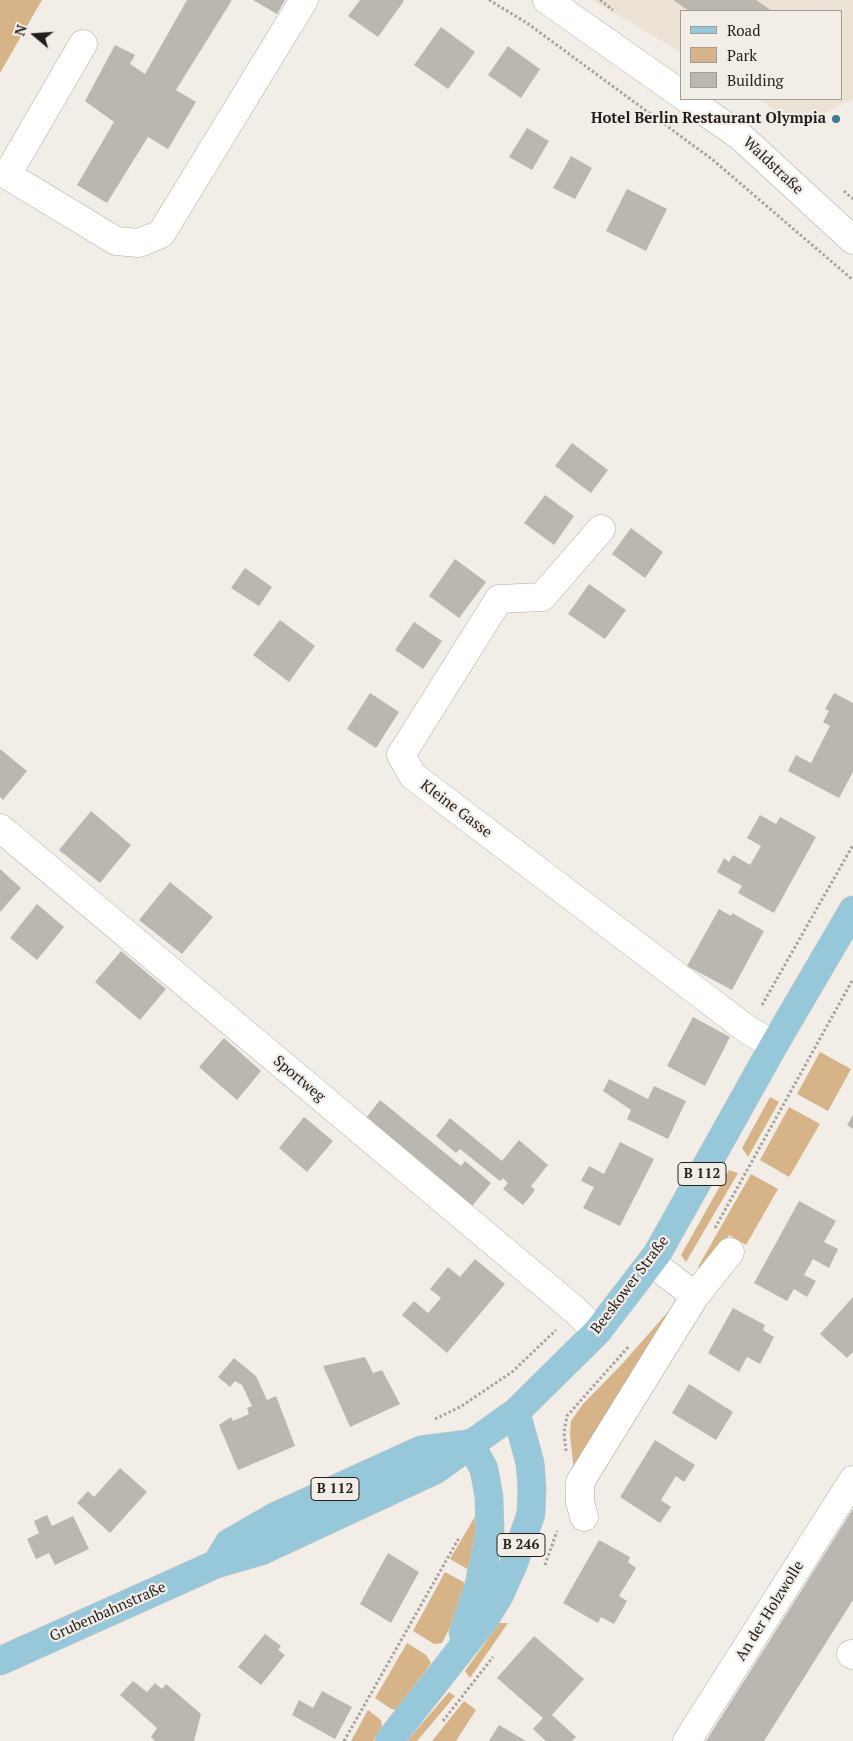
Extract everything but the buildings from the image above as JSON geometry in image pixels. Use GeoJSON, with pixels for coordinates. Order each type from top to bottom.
{"type":"FeatureCollection","features":[{"type":"Feature","properties":{"kind":"main road","name":"Beeskower Straße"},"geometry":{"type":"LineString","coordinates":[[470,1443],[516,1412],[597,1332],[657,1254],[774,1045],[853,910]]}},
{"type":"Feature","properties":{"kind":"main road","name":"B 246"},"geometry":{"type":"LineString","coordinates":[[389,1741],[484,1620],[499,1596],[513,1565],[531,1514],[532,1488],[530,1463],[516,1412]]}},
{"type":"Feature","properties":{"kind":"main road","name":"B 246"},"geometry":{"type":"LineString","coordinates":[[451,1662],[467,1623],[479,1585],[490,1532],[489,1497],[484,1469],[470,1443]]}},
{"type":"Feature","properties":{"kind":"main road","name":"Grubenbahnstraße"},"geometry":{"type":"LineString","coordinates":[[0,1661],[216,1564],[261,1551],[436,1470],[470,1443]]}},
{"type":"Feature","properties":{"kind":"street"},"geometry":{"type":"LineString","coordinates":[[83,44],[7,176],[116,240],[139,243],[161,234],[304,0]]}},
{"type":"Feature","properties":{"kind":"street"},"geometry":{"type":"LineString","coordinates":[[547,0],[680,94]]}},
{"type":"Feature","properties":{"kind":"street","name":"Waldstraße"},"geometry":{"type":"LineString","coordinates":[[688,100],[740,136],[853,240]]}},
{"type":"Feature","properties":{"kind":"street","name":"Kleine Gasse"},"geometry":{"type":"LineString","coordinates":[[601,528],[542,597],[499,599],[401,755],[413,776],[748,1030],[774,1045]]}},
{"type":"Feature","properties":{"kind":"street","name":"Sportweg"},"geometry":{"type":"LineString","coordinates":[[0,828],[576,1311],[597,1332]]}},
{"type":"Feature","properties":{"kind":"street"},"geometry":{"type":"LineString","coordinates":[[584,1517],[580,1502],[580,1482],[695,1296],[730,1252]]}},
{"type":"Feature","properties":{"kind":"street"},"geometry":{"type":"LineString","coordinates":[[651,1262],[695,1296]]}},
{"type":"Feature","properties":{"kind":"street","name":"An der Holzwolle"},"geometry":{"type":"LineString","coordinates":[[687,1741],[853,1480]]}},
{"type":"Feature","properties":{"kind":"path"},"geometry":{"type":"LineString","coordinates":[[489,0],[527,23],[713,160],[853,280]]}},
{"type":"Feature","properties":{"kind":"path"},"geometry":{"type":"LineString","coordinates":[[748,1030],[853,845]]}},
{"type":"Feature","properties":{"kind":"path"},"geometry":{"type":"LineString","coordinates":[[433,1419],[460,1407],[512,1372],[576,1311]]}},
{"type":"Feature","properties":{"kind":"path"},"geometry":{"type":"LineString","coordinates":[[344,1741],[462,1532]]}},
{"type":"Feature","properties":{"kind":"shaded area"},"geometry":{"type":"Polygon","coordinates":[[[592,0],[853,0],[853,99],[800,125],[760,100],[843,100],[843,10],[680,10],[680,52],[592,0]]]}},
{"type":"Feature","properties":{"kind":"green space"},"geometry":{"type":"Polygon","coordinates":[[[0,0],[42,0],[0,73],[0,0]]]}},
{"type":"Feature","properties":{"kind":"green space"},"geometry":{"type":"Polygon","coordinates":[[[820,1052],[851,1069],[828,1111],[797,1094],[820,1052]]]}},
{"type":"Feature","properties":{"kind":"green space"},"geometry":{"type":"Polygon","coordinates":[[[770,1097],[779,1102],[748,1157],[742,1148],[770,1097]]]}},
{"type":"Feature","properties":{"kind":"green space"},"geometry":{"type":"Polygon","coordinates":[[[789,1107],[820,1124],[789,1177],[760,1160],[789,1107]]]}},
{"type":"Feature","properties":{"kind":"green space"},"geometry":{"type":"Polygon","coordinates":[[[729,1170],[738,1173],[686,1262],[681,1255],[729,1170]]]}},
{"type":"Feature","properties":{"kind":"green space"},"geometry":{"type":"Polygon","coordinates":[[[751,1174],[778,1189],[746,1245],[729,1235],[709,1270],[698,1267],[751,1174]]]}},
{"type":"Feature","properties":{"kind":"green space"},"geometry":{"type":"Polygon","coordinates":[[[673,1306],[574,1472],[570,1434],[571,1421],[583,1404],[623,1363],[673,1306]]]}},
{"type":"Feature","properties":{"kind":"green space"},"geometry":{"type":"Polygon","coordinates":[[[480,1508],[482,1524],[469,1570],[450,1559],[480,1508]]]}},
{"type":"Feature","properties":{"kind":"green space"},"geometry":{"type":"Polygon","coordinates":[[[445,1572],[467,1584],[467,1594],[442,1643],[434,1644],[413,1631],[445,1572]]]}},
{"type":"Feature","properties":{"kind":"green space"},"geometry":{"type":"Polygon","coordinates":[[[499,1623],[508,1623],[470,1678],[465,1671],[499,1623]]]}},
{"type":"Feature","properties":{"kind":"green space"},"geometry":{"type":"Polygon","coordinates":[[[407,1643],[426,1655],[431,1663],[398,1710],[391,1709],[375,1698],[407,1643]]]}},
{"type":"Feature","properties":{"kind":"green space"},"geometry":{"type":"Polygon","coordinates":[[[449,1692],[455,1696],[417,1741],[407,1741],[449,1692]]]}},
{"type":"Feature","properties":{"kind":"green space"},"geometry":{"type":"Polygon","coordinates":[[[464,1701],[476,1710],[456,1741],[432,1741],[464,1701]]]}},
{"type":"Feature","properties":{"kind":"green space"},"geometry":{"type":"Polygon","coordinates":[[[368,1710],[381,1720],[382,1727],[373,1741],[351,1741],[368,1710]]]}},
{"type":"Feature","properties":{"kind":"place","name":"Hotel Berlin Restaurant Olympia"},"geometry":{"type":"Point","coordinates":[836,119]}}]}
